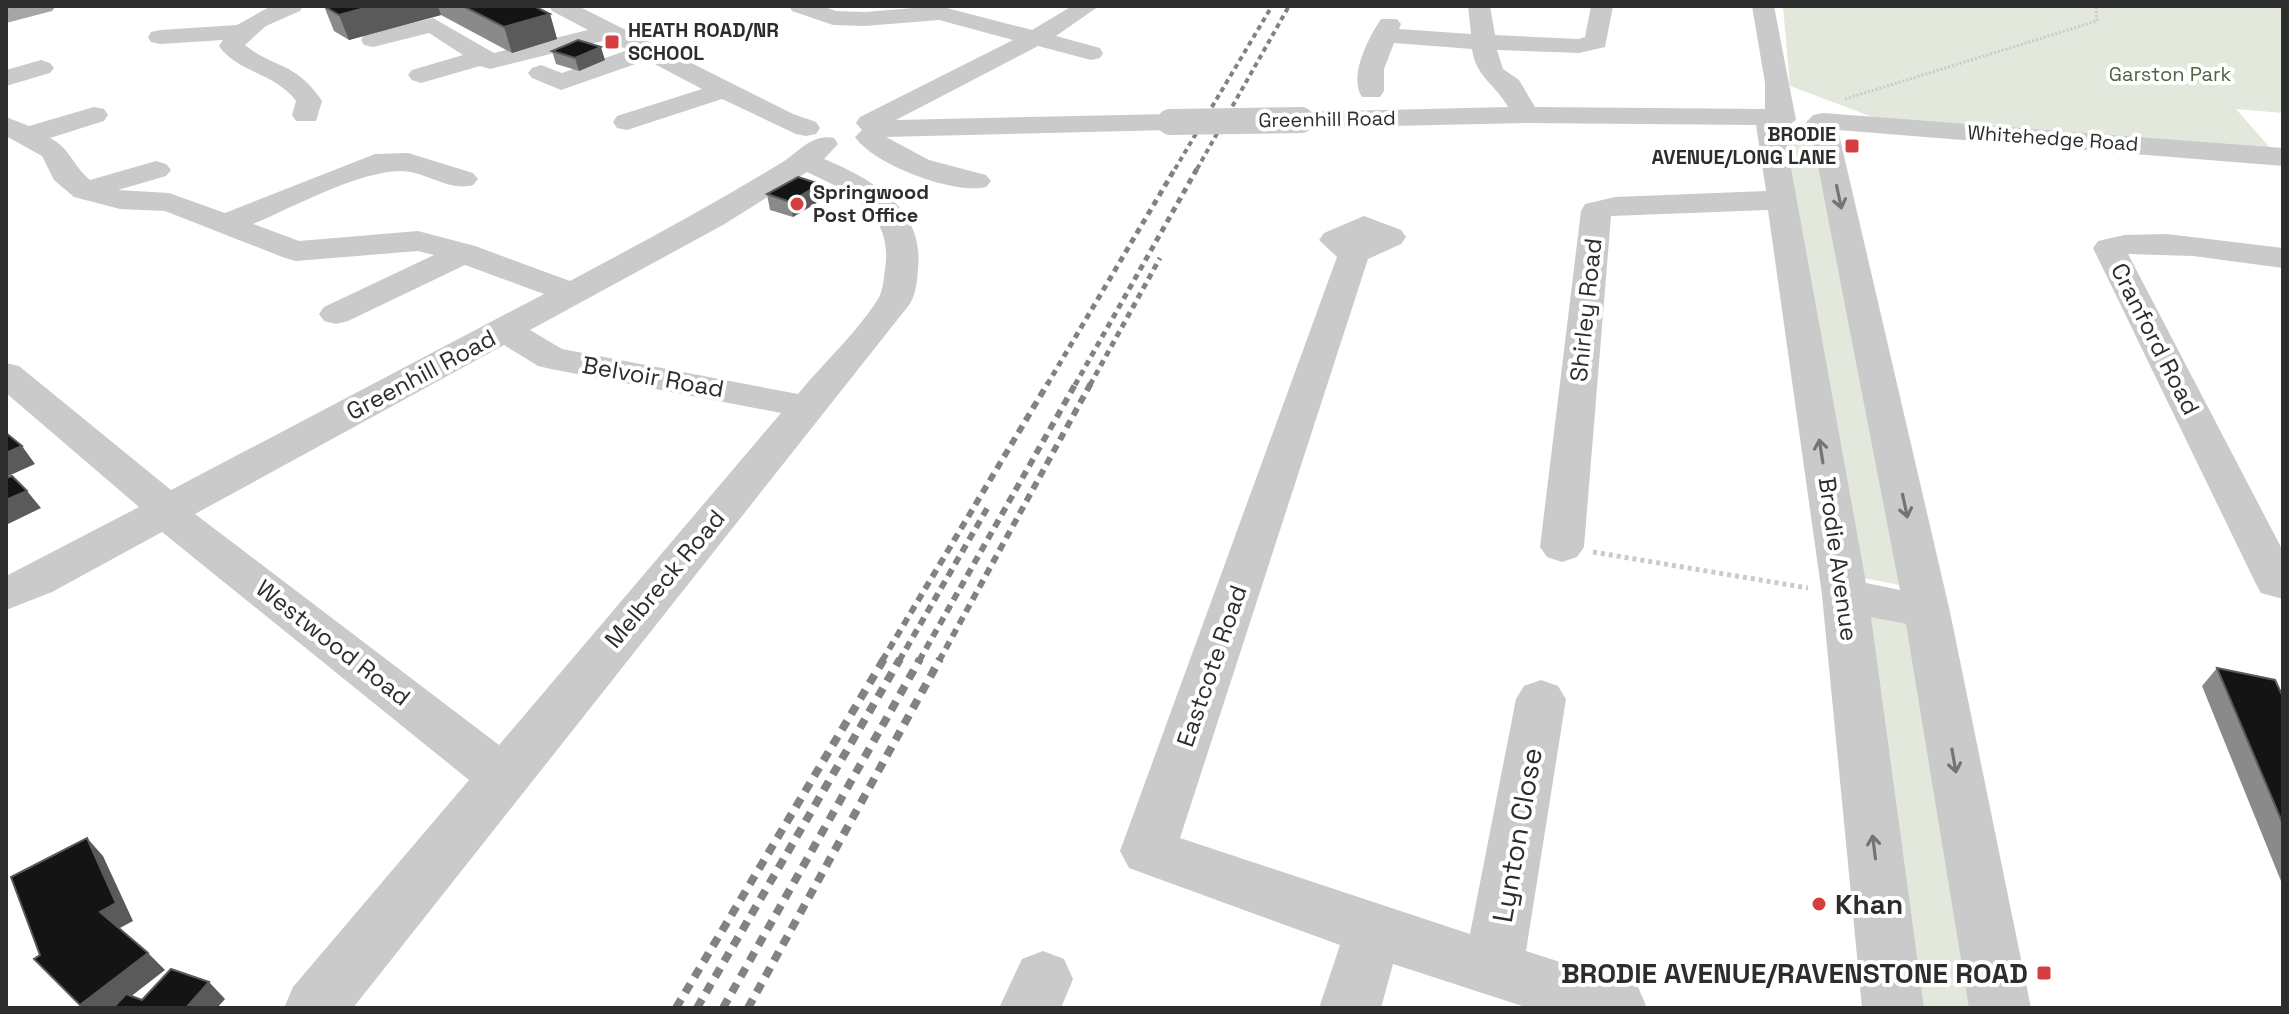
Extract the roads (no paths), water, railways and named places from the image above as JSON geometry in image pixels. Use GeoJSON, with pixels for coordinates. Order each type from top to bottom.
{"type":"FeatureCollection","features":[{"type":"Feature","properties":{"kind":"main road"},"geometry":{"type":"LineString","coordinates":[[6,16],[44,6]]}},
{"type":"Feature","properties":{"kind":"street"},"geometry":{"type":"LineString","coordinates":[[292,6],[241,32],[231,46],[242,57],[278,69],[301,87],[309,101],[306,115]]}},
{"type":"Feature","properties":{"kind":"street"},"geometry":{"type":"LineString","coordinates":[[560,6],[783,120],[842,133],[928,169],[976,181]]}},
{"type":"Feature","properties":{"kind":"street"},"geometry":{"type":"LineString","coordinates":[[800,6],[833,18],[921,10],[1091,53]]}},
{"type":"Feature","properties":{"kind":"street"},"geometry":{"type":"LineString","coordinates":[[842,133],[1036,38],[1088,6]]}},
{"type":"Feature","properties":{"kind":"street"},"geometry":{"type":"LineString","coordinates":[[1479,6],[1483,41],[1492,73],[1510,86],[1526,115]]}},
{"type":"Feature","properties":{"kind":"street"},"geometry":{"type":"LineString","coordinates":[[1371,80],[1387,29],[1483,41],[1579,46],[1596,42],[1602,6]]}},
{"type":"Feature","properties":{"kind":"street"},"geometry":{"type":"LineString","coordinates":[[1763,6],[1798,113],[1825,131],[1927,612],[2000,1008]]}},
{"type":"Feature","properties":{"kind":"street"},"geometry":{"type":"LineString","coordinates":[[466,46],[398,57],[433,25],[490,61],[611,31]]}},
{"type":"Feature","properties":{"kind":"street"},"geometry":{"type":"LineString","coordinates":[[160,37],[241,32]]}},
{"type":"Feature","properties":{"kind":"street"},"geometry":{"type":"LineString","coordinates":[[541,73],[561,82],[649,51]]}},
{"type":"Feature","properties":{"kind":"street"},"geometry":{"type":"LineString","coordinates":[[6,78],[41,68]]}},
{"type":"Feature","properties":{"kind":"street"},"geometry":{"type":"LineString","coordinates":[[653,136],[619,117],[724,90]]}},
{"type":"Feature","properties":{"kind":"street","name":"Greenhill Road"},"geometry":{"type":"LineString","coordinates":[[6,594],[36,581],[712,218],[842,133],[1170,122],[1798,113]]}},
{"type":"Feature","properties":{"kind":"street","name":"Whitehedge Road"},"geometry":{"type":"LineString","coordinates":[[1798,113],[2270,155]]}},
{"type":"Feature","properties":{"kind":"street","name":"Brodie Avenue"},"geometry":{"type":"LineString","coordinates":[[1798,113],[1770,125],[1845,595],[1893,1008]]}},
{"type":"Feature","properties":{"kind":"street"},"geometry":{"type":"LineString","coordinates":[[15,131],[94,115]]}},
{"type":"Feature","properties":{"kind":"street"},"geometry":{"type":"LineString","coordinates":[[15,131],[54,151],[64,174],[85,191],[120,200],[169,202],[296,251],[418,241],[464,253],[572,293]]}},
{"type":"Feature","properties":{"kind":"street","name":"Melbreck Road"},"geometry":{"type":"LineString","coordinates":[[315,1008],[897,298],[904,251],[894,218],[859,185],[842,133]]}},
{"type":"Feature","properties":{"kind":"street"},"geometry":{"type":"LineString","coordinates":[[2270,155],[2283,180]]}},
{"type":"Feature","properties":{"kind":"street"},"geometry":{"type":"LineString","coordinates":[[225,224],[375,163],[408,162],[463,179]]}},
{"type":"Feature","properties":{"kind":"street"},"geometry":{"type":"LineString","coordinates":[[85,191],[156,170]]}},
{"type":"Feature","properties":{"kind":"street","name":"Shirley Road"},"geometry":{"type":"LineString","coordinates":[[1562,547],[1596,211],[1615,206],[1780,200]]}},
{"type":"Feature","properties":{"kind":"street","name":"Cranford Road"},"geometry":{"type":"LineString","coordinates":[[2283,258],[2149,243],[2121,242],[2109,248],[2277,582],[2283,583]]}},
{"type":"Feature","properties":{"kind":"street"},"geometry":{"type":"LineString","coordinates":[[336,314],[464,253]]}},
{"type":"Feature","properties":{"kind":"street","name":"Eastcote Road"},"geometry":{"type":"LineString","coordinates":[[1354,254],[1148,851],[1374,931]]}},
{"type":"Feature","properties":{"kind":"street","name":"Belvoir Road"},"geometry":{"type":"LineString","coordinates":[[504,330],[551,358],[808,407]]}},
{"type":"Feature","properties":{"kind":"street","name":"Westwood Road"},"geometry":{"type":"LineString","coordinates":[[6,375],[138,483],[161,504],[164,511],[502,777]]}},
{"type":"Feature","properties":{"kind":"street"},"geometry":{"type":"LineString","coordinates":[[1845,595],[1927,612]]}},
{"type":"Feature","properties":{"kind":"street","name":"Lynton Close"},"geometry":{"type":"LineString","coordinates":[[1493,970],[1541,699]]}},
{"type":"Feature","properties":{"kind":"street"},"geometry":{"type":"LineString","coordinates":[[1350,1008],[1374,931],[1616,1008]]}},
{"type":"Feature","properties":{"kind":"railway"},"geometry":{"type":"LineString","coordinates":[[1175,169],[1272,6]]}},
{"type":"Feature","properties":{"kind":"railway"},"geometry":{"type":"LineString","coordinates":[[1197,169],[1289,6]]}},
{"type":"Feature","properties":{"kind":"railway"},"geometry":{"type":"LineString","coordinates":[[1047,385],[1176,167]]}},
{"type":"Feature","properties":{"kind":"railway"},"geometry":{"type":"LineString","coordinates":[[1075,385],[1198,167]]}},
{"type":"Feature","properties":{"kind":"railway"},"geometry":{"type":"LineString","coordinates":[[1090,385],[1160,258]]}},
{"type":"Feature","properties":{"kind":"railway"},"geometry":{"type":"LineString","coordinates":[[882,661],[1048,383]]}},
{"type":"Feature","properties":{"kind":"railway"},"geometry":{"type":"LineString","coordinates":[[919,661],[1076,383]]}},
{"type":"Feature","properties":{"kind":"railway"},"geometry":{"type":"LineString","coordinates":[[939,661],[1091,383]]}},
{"type":"Feature","properties":{"kind":"railway"},"geometry":{"type":"LineString","coordinates":[[899,661],[988,507]]}},
{"type":"Feature","properties":{"kind":"railway"},"geometry":{"type":"LineString","coordinates":[[676,1008],[884,659]]}},
{"type":"Feature","properties":{"kind":"railway"},"geometry":{"type":"LineString","coordinates":[[697,1008],[900,659]]}},
{"type":"Feature","properties":{"kind":"railway"},"geometry":{"type":"LineString","coordinates":[[723,1008],[920,659]]}},
{"type":"Feature","properties":{"kind":"railway"},"geometry":{"type":"LineString","coordinates":[[748,1008],[940,659]]}},
{"type":"Feature","properties":{"kind":"place","name":"HEATH ROAD/NR SCHOOL"},"geometry":{"type":"Point","coordinates":[612,42]}},
{"type":"Feature","properties":{"kind":"place","name":"BRODIE AVENUE/LONG LANE"},"geometry":{"type":"Point","coordinates":[1852,146]}},
{"type":"Feature","properties":{"kind":"place","name":"Springwood Post Office"},"geometry":{"type":"Point","coordinates":[797,204]}},
{"type":"Feature","properties":{"kind":"place","name":"Khan"},"geometry":{"type":"Point","coordinates":[1819,904]}},
{"type":"Feature","properties":{"kind":"place","name":"BRODIE AVENUE/RAVENSTONE ROAD"},"geometry":{"type":"Point","coordinates":[2044,973]}},
{"type":"Feature","properties":{"kind":"park label","name":"Garston Park"},"geometry":{"type":"Point","coordinates":[2170,74]}}]}
